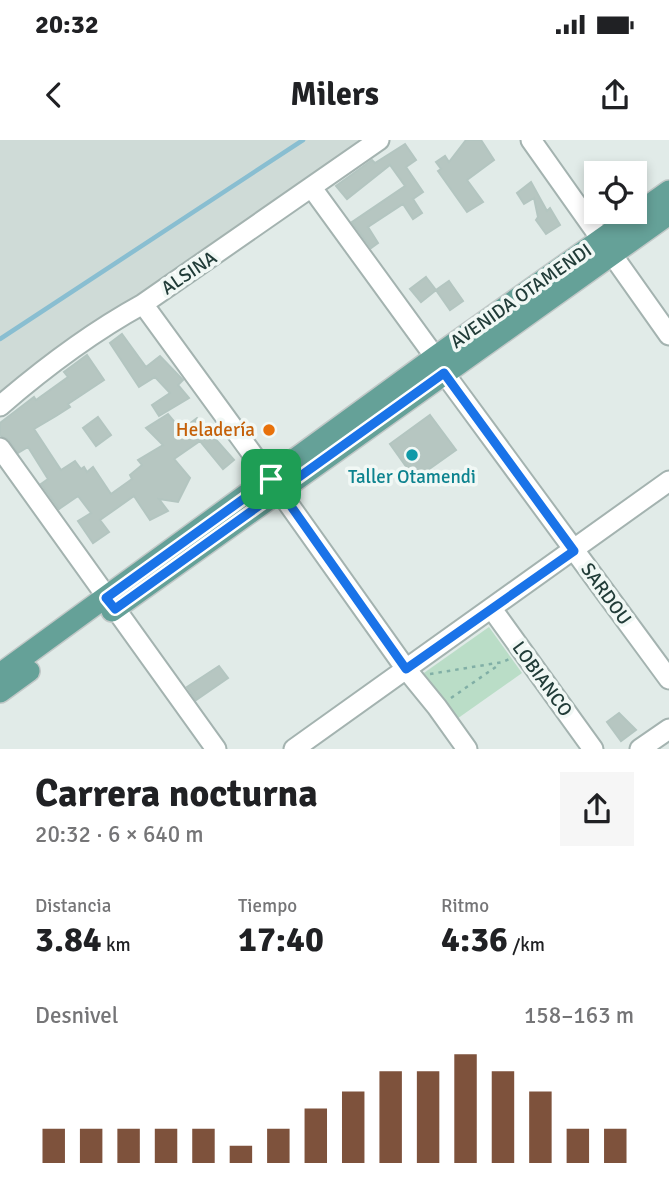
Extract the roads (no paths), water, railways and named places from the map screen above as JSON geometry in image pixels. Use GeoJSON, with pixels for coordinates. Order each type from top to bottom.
{"type":"FeatureCollection","features":[{"type":"Feature","properties":{"kind":"main road","name":"AVENIDA OTAMENDI"},"geometry":{"type":"LineString","coordinates":[[606,248],[669,191]]}},
{"type":"Feature","properties":{"kind":"main road","name":"AVENIDA OTAMENDI"},"geometry":{"type":"LineString","coordinates":[[0,692],[110,604],[439,365],[606,248],[669,214]]}},
{"type":"Feature","properties":{"kind":"main road","name":"AVENIDA OTAMENDI"},"geometry":{"type":"LineString","coordinates":[[0,674],[110,604]]}},
{"type":"Feature","properties":{"kind":"street","name":"ALSINA"},"geometry":{"type":"LineString","coordinates":[[0,406],[97,333],[379,140]]}},
{"type":"Feature","properties":{"kind":"street"},"geometry":{"type":"LineString","coordinates":[[531,140],[669,335]]}},
{"type":"Feature","properties":{"kind":"street","name":"SARDOU"},"geometry":{"type":"LineString","coordinates":[[312,188],[669,679]]}},
{"type":"Feature","properties":{"kind":"street"},"geometry":{"type":"LineString","coordinates":[[142,304],[467,749]]}},
{"type":"Feature","properties":{"kind":"street"},"geometry":{"type":"LineString","coordinates":[[0,448],[216,749]]}},
{"type":"Feature","properties":{"kind":"street"},"geometry":{"type":"LineString","coordinates":[[294,749],[409,673],[492,609],[669,481]]}},
{"type":"Feature","properties":{"kind":"street","name":"LOBIANCO"},"geometry":{"type":"LineString","coordinates":[[492,609],[593,749]]}},
{"type":"Feature","properties":{"kind":"street"},"geometry":{"type":"LineString","coordinates":[[640,749],[669,729]]}},
{"type":"Feature","properties":{"kind":"waterway"},"geometry":{"type":"LineString","coordinates":[[0,339],[303,140]]}},
{"type":"Feature","properties":{"kind":"place","name":"Heladería"},"geometry":{"type":"Point","coordinates":[269,430]}},
{"type":"Feature","properties":{"kind":"place","name":"Taller Otamendi"},"geometry":{"type":"Point","coordinates":[412,455]}}]}
